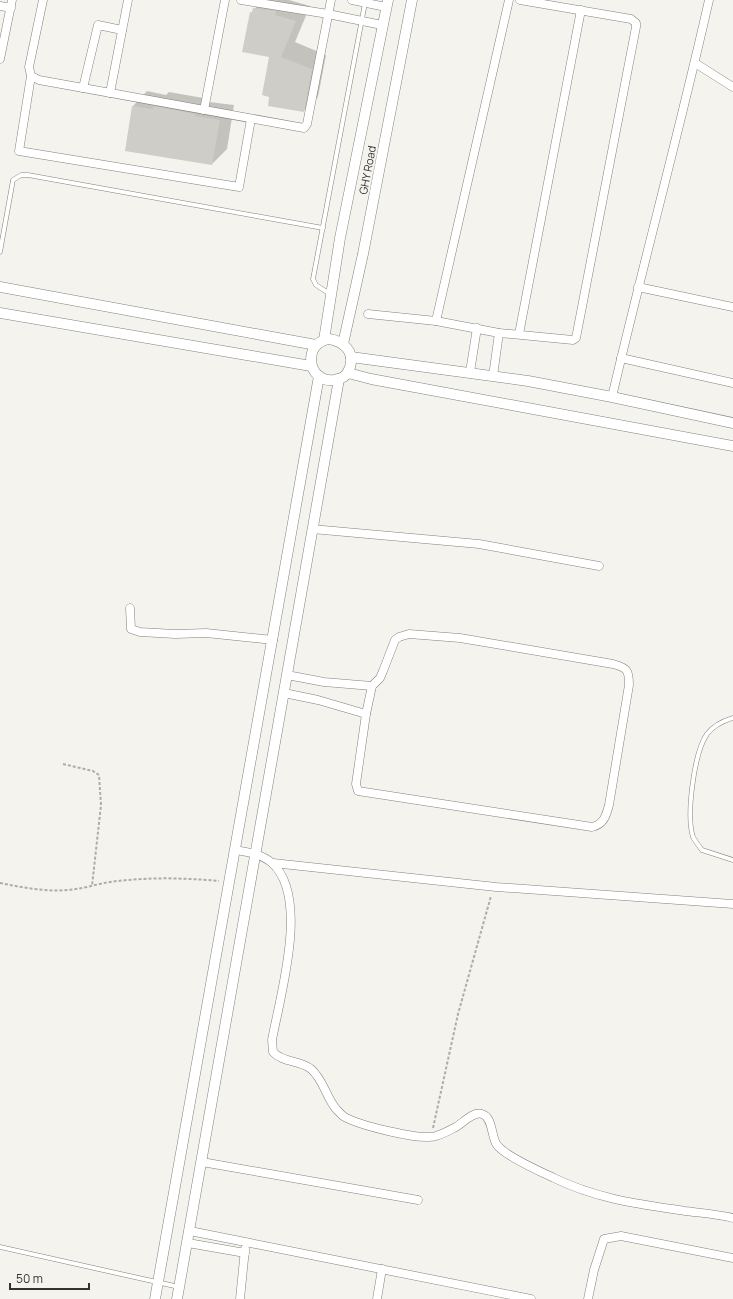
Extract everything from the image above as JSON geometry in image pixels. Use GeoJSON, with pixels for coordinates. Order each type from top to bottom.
{"type":"FeatureCollection","features":[{"type":"Feature","properties":{"kind":"street"},"geometry":{"type":"LineString","coordinates":[[43,0],[29,68],[31,76],[19,151],[239,187],[251,119]]}},
{"type":"Feature","properties":{"kind":"street"},"geometry":{"type":"LineString","coordinates":[[110,93],[128,0]]}},
{"type":"Feature","properties":{"kind":"street"},"geometry":{"type":"LineString","coordinates":[[204,110],[225,0]]}},
{"type":"Feature","properties":{"kind":"street"},"geometry":{"type":"LineString","coordinates":[[241,0],[328,14],[382,25]]}},
{"type":"Feature","properties":{"kind":"street"},"geometry":{"type":"LineString","coordinates":[[31,76],[39,80],[304,128],[306,126],[331,0]]}},
{"type":"Feature","properties":{"kind":"street"},"geometry":{"type":"LineString","coordinates":[[352,0],[365,3],[387,4]]}},
{"type":"Feature","properties":{"kind":"street","name":"GHY Road"},"geometry":{"type":"LineString","coordinates":[[343,344],[363,254],[412,0]]}},
{"type":"Feature","properties":{"kind":"street"},"geometry":{"type":"LineString","coordinates":[[436,321],[509,0]]}},
{"type":"Feature","properties":{"kind":"street"},"geometry":{"type":"LineString","coordinates":[[368,314],[436,321],[499,333],[571,340],[576,338],[636,23],[631,19],[520,0]]}},
{"type":"Feature","properties":{"kind":"street"},"geometry":{"type":"LineString","coordinates":[[612,397],[638,287],[695,63],[709,0]]}},
{"type":"Feature","properties":{"kind":"street"},"geometry":{"type":"LineString","coordinates":[[0,6],[11,4],[0,59]]}},
{"type":"Feature","properties":{"kind":"street","name":"GHY Road"},"geometry":{"type":"LineString","coordinates":[[320,343],[331,295],[340,238],[387,4]]}},
{"type":"Feature","properties":{"kind":"street"},"geometry":{"type":"LineString","coordinates":[[519,334],[581,10]]}},
{"type":"Feature","properties":{"kind":"street"},"geometry":{"type":"LineString","coordinates":[[83,88],[98,25],[122,30]]}},
{"type":"Feature","properties":{"kind":"street"},"geometry":{"type":"LineString","coordinates":[[695,63],[733,87]]}},
{"type":"Feature","properties":{"kind":"street"},"geometry":{"type":"LineString","coordinates":[[0,286],[320,343],[334,340],[343,344],[349,351],[351,364],[348,373],[339,379],[326,379],[315,372],[311,359],[320,343]]}},
{"type":"Feature","properties":{"kind":"street"},"geometry":{"type":"LineString","coordinates":[[638,287],[733,307]]}},
{"type":"Feature","properties":{"kind":"street"},"geometry":{"type":"LineString","coordinates":[[0,313],[312,366]]}},
{"type":"Feature","properties":{"kind":"street"},"geometry":{"type":"LineString","coordinates":[[470,372],[477,328]]}},
{"type":"Feature","properties":{"kind":"street"},"geometry":{"type":"LineString","coordinates":[[493,376],[499,333]]}},
{"type":"Feature","properties":{"kind":"street"},"geometry":{"type":"LineString","coordinates":[[351,357],[528,381],[733,423]]}},
{"type":"Feature","properties":{"kind":"street"},"geometry":{"type":"LineString","coordinates":[[621,358],[733,383]]}},
{"type":"Feature","properties":{"kind":"street"},"geometry":{"type":"LineString","coordinates":[[348,373],[376,380],[733,446]]}},
{"type":"Feature","properties":{"kind":"street"},"geometry":{"type":"LineString","coordinates":[[155,1299],[320,376]]}},
{"type":"Feature","properties":{"kind":"street"},"geometry":{"type":"LineString","coordinates":[[177,1299],[339,379]]}},
{"type":"Feature","properties":{"kind":"street"},"geometry":{"type":"LineString","coordinates":[[312,529],[479,544],[599,566]]}},
{"type":"Feature","properties":{"kind":"street"},"geometry":{"type":"LineString","coordinates":[[130,608],[131,629],[138,632],[175,634],[206,633],[272,640]]}},
{"type":"Feature","properties":{"kind":"street"},"geometry":{"type":"LineString","coordinates":[[409,634],[460,638],[621,666],[629,672],[629,685],[609,805],[605,820],[601,824],[592,827],[358,791],[356,784],[366,714],[372,686],[380,678],[395,640],[403,635],[409,634]]}},
{"type":"Feature","properties":{"kind":"street"},"geometry":{"type":"LineString","coordinates":[[287,675],[324,682],[372,686]]}},
{"type":"Feature","properties":{"kind":"street"},"geometry":{"type":"LineString","coordinates":[[284,693],[318,700],[366,714]]}},
{"type":"Feature","properties":{"kind":"street"},"geometry":{"type":"LineString","coordinates":[[235,850],[256,853],[273,863],[284,878],[287,885],[290,901],[288,960],[272,1040],[273,1052],[280,1058],[311,1069],[319,1078],[336,1108],[342,1115],[352,1120],[396,1132],[421,1137],[431,1137],[455,1128],[474,1114],[482,1114],[486,1116],[497,1146],[502,1150],[512,1157],[580,1190],[614,1199],[733,1218]]}},
{"type":"Feature","properties":{"kind":"street"},"geometry":{"type":"LineString","coordinates":[[273,863],[496,887],[733,904]]}},
{"type":"Feature","properties":{"kind":"street"},"geometry":{"type":"LineString","coordinates":[[202,1162],[418,1200]]}},
{"type":"Feature","properties":{"kind":"street"},"geometry":{"type":"LineString","coordinates":[[190,1231],[531,1299]]}},
{"type":"Feature","properties":{"kind":"street"},"geometry":{"type":"LineString","coordinates":[[588,1299],[594,1270],[604,1239],[621,1236],[733,1258]]}},
{"type":"Feature","properties":{"kind":"street"},"geometry":{"type":"LineString","coordinates":[[240,1299],[246,1242]]}},
{"type":"Feature","properties":{"kind":"street"},"geometry":{"type":"LineString","coordinates":[[188,1243],[245,1254]]}},
{"type":"Feature","properties":{"kind":"street"},"geometry":{"type":"LineString","coordinates":[[377,1299],[382,1269]]}},
{"type":"Feature","properties":{"kind":"lane"},"geometry":{"type":"LineString","coordinates":[[331,295],[316,285],[314,279],[365,3]]}},
{"type":"Feature","properties":{"kind":"lane"},"geometry":{"type":"LineString","coordinates":[[0,252],[12,180],[21,175],[28,175],[323,228]]}},
{"type":"Feature","properties":{"kind":"lane"},"geometry":{"type":"LineString","coordinates":[[733,718],[716,725],[702,742],[698,754],[690,811],[693,837],[702,850],[733,860]]}},
{"type":"Feature","properties":{"kind":"lane"},"geometry":{"type":"LineString","coordinates":[[0,1247],[179,1288]]}},
{"type":"Feature","properties":{"kind":"path"},"geometry":{"type":"LineString","coordinates":[[63,764],[93,771],[99,775],[101,806],[92,886]]}},
{"type":"Feature","properties":{"kind":"path"},"geometry":{"type":"LineString","coordinates":[[0,883],[30,888],[75,890],[116,881],[148,879],[229,882]]}},
{"type":"Feature","properties":{"kind":"path"},"geometry":{"type":"LineString","coordinates":[[431,1137],[458,1014],[491,896],[496,887]]}},
{"type":"Feature","properties":{"kind":"building"},"geometry":{"type":"Polygon","coordinates":[[[253,8],[276,11],[275,15],[296,21],[281,57],[312,69],[304,112],[268,106],[269,97],[262,95],[269,57],[242,52],[250,12],[252,13],[253,8]]]}},
{"type":"Feature","properties":{"kind":"building"},"geometry":{"type":"Polygon","coordinates":[[[132,106],[153,109],[153,106],[220,120],[212,165],[125,151],[132,106]]]}}]}
